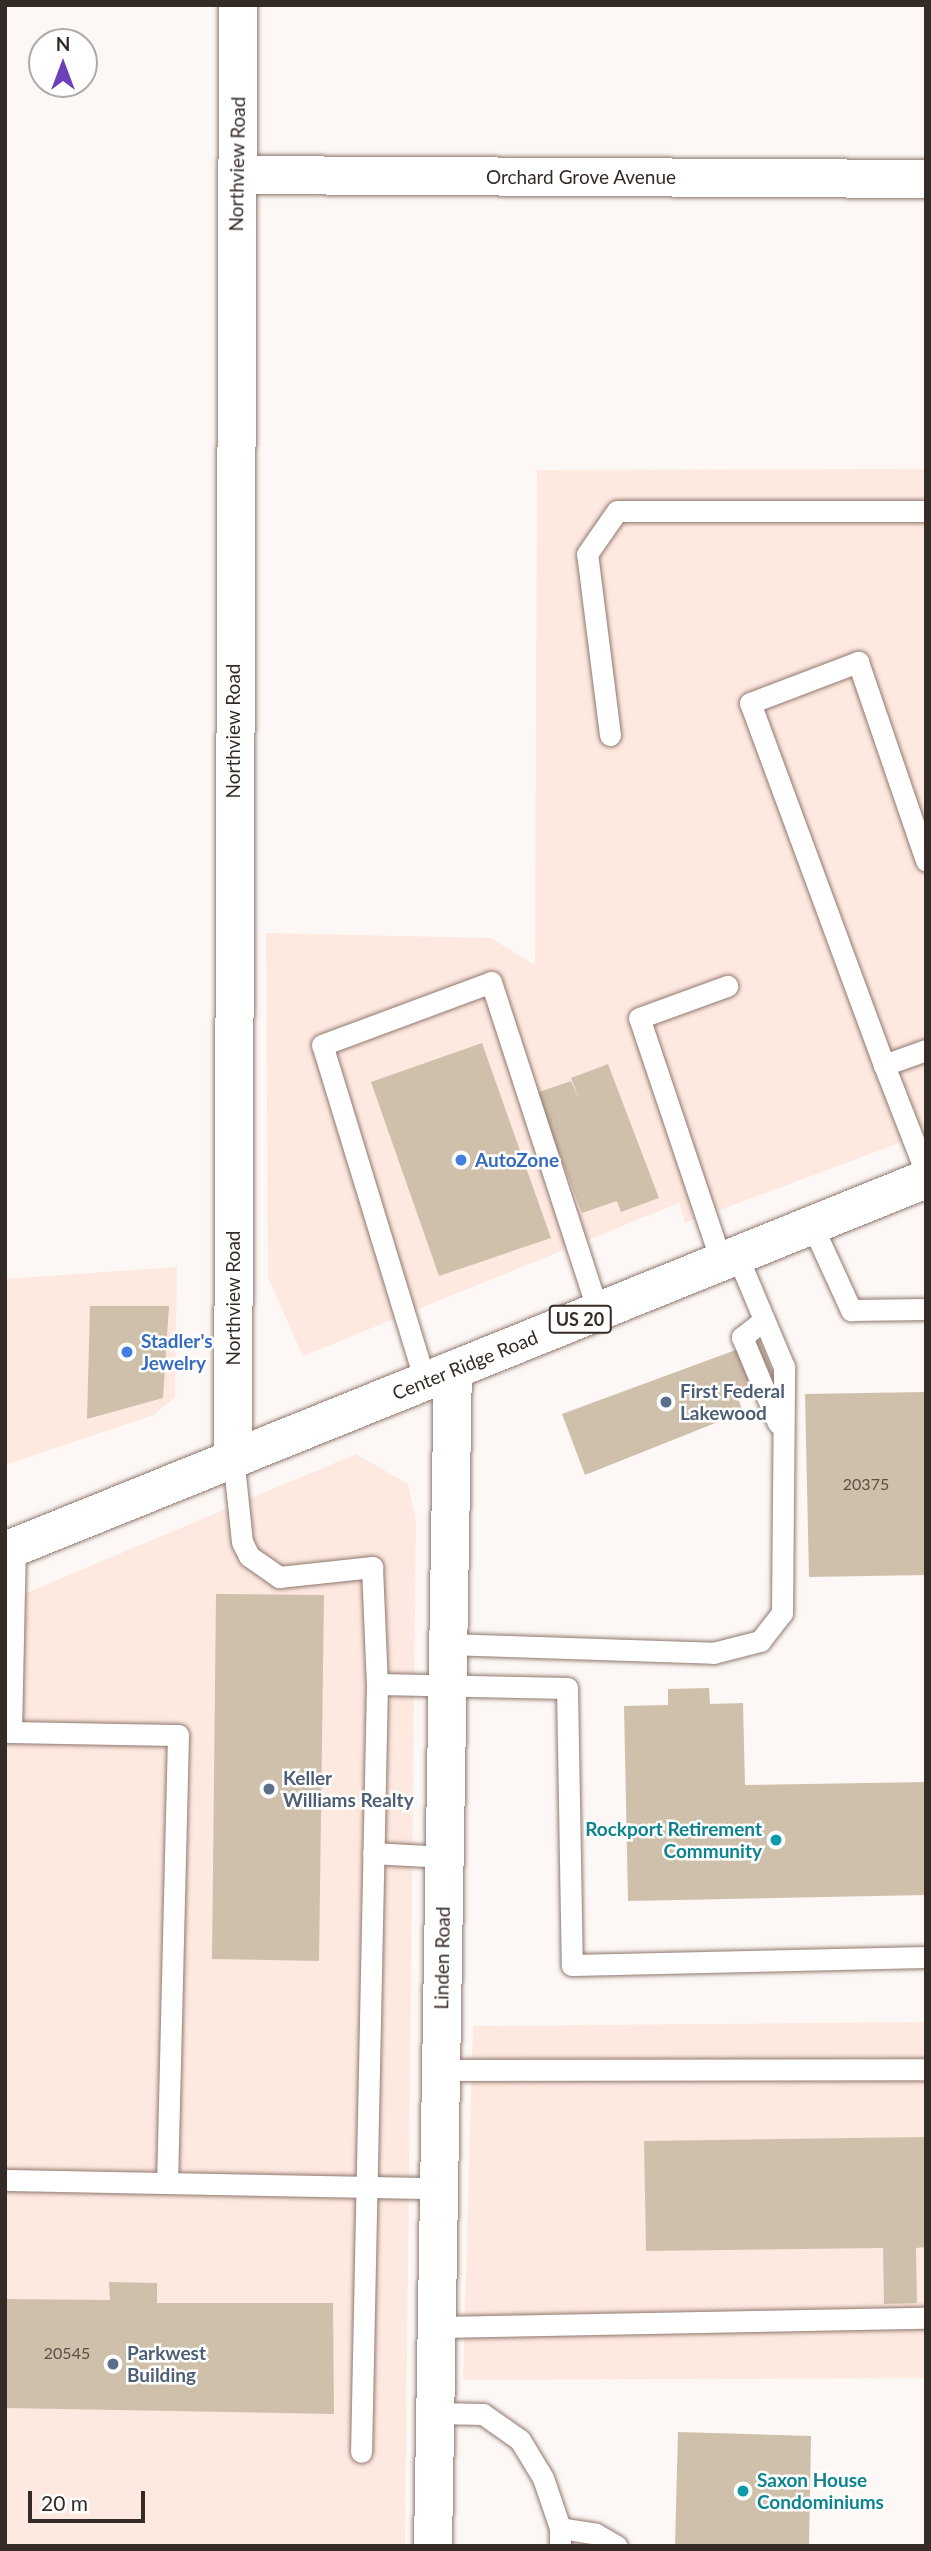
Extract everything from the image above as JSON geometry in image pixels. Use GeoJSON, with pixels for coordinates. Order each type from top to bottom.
{"type":"FeatureCollection","features":[{"type":"Feature","properties":{"kind":"street","name":"Northview Road"},"geometry":{"type":"LineString","coordinates":[[233,1456],[239,5]]}},
{"type":"Feature","properties":{"kind":"street","name":"Orchard Grove Avenue"},"geometry":{"type":"LineString","coordinates":[[237,175],[926,179]]}},
{"type":"Feature","properties":{"kind":"street","name":"Center Ridge Road"},"geometry":{"type":"LineString","coordinates":[[10,1549],[926,1176]]}},
{"type":"Feature","properties":{"kind":"street","name":"Linden Road"},"geometry":{"type":"LineString","coordinates":[[433,2546],[447,1686],[439,1376]]}},
{"type":"Feature","properties":{"kind":"lane"},"geometry":{"type":"LineString","coordinates":[[610,735],[587,554],[617,511],[926,511]]}},
{"type":"Feature","properties":{"kind":"lane"},"geometry":{"type":"LineString","coordinates":[[926,861],[858,662],[750,703],[926,1176]]}},
{"type":"Feature","properties":{"kind":"lane"},"geometry":{"type":"LineString","coordinates":[[439,1376],[322,1045],[491,982],[598,1311]]}},
{"type":"Feature","properties":{"kind":"lane"},"geometry":{"type":"LineString","coordinates":[[447,1644],[727,1650],[760,1641],[782,1613],[784,1367],[764,1320],[729,1258],[639,1018],[727,986]]}},
{"type":"Feature","properties":{"kind":"lane"},"geometry":{"type":"LineString","coordinates":[[884,1065],[926,1050]]}},
{"type":"Feature","properties":{"kind":"lane"},"geometry":{"type":"LineString","coordinates":[[811,1224],[851,1310],[926,1310]]}},
{"type":"Feature","properties":{"kind":"lane"},"geometry":{"type":"LineString","coordinates":[[233,1456],[242,1542],[249,1556],[279,1577],[372,1567],[377,1684],[361,2452]]}},
{"type":"Feature","properties":{"kind":"lane"},"geometry":{"type":"LineString","coordinates":[[10,1549],[8,1732],[178,1735],[167,2182]]}},
{"type":"Feature","properties":{"kind":"lane"},"geometry":{"type":"LineString","coordinates":[[377,1684],[567,1688],[572,1965],[926,1957]]}},
{"type":"Feature","properties":{"kind":"lane"},"geometry":{"type":"LineString","coordinates":[[373,1853],[443,1857]]}},
{"type":"Feature","properties":{"kind":"lane"},"geometry":{"type":"LineString","coordinates":[[440,2070],[926,2068]]}},
{"type":"Feature","properties":{"kind":"lane"},"geometry":{"type":"LineString","coordinates":[[5,2180],[439,2188]]}},
{"type":"Feature","properties":{"kind":"lane"},"geometry":{"type":"LineString","coordinates":[[437,2327],[926,2318]]}},
{"type":"Feature","properties":{"kind":"lane"},"geometry":{"type":"LineString","coordinates":[[435,2413],[484,2414],[520,2440],[543,2479],[560,2537],[596,2534],[617,2546]]}},
{"type":"Feature","properties":{"kind":"shaded area"},"geometry":{"type":"Polygon","coordinates":[[[926,469],[926,1133],[685,1223],[679,1203],[303,1356],[268,1278],[266,933],[491,938],[535,965],[537,470],[926,469]]]}},
{"type":"Feature","properties":{"kind":"shaded area"},"geometry":{"type":"Polygon","coordinates":[[[177,1267],[175,1397],[154,1415],[5,1465],[5,1279],[177,1267]]]}},
{"type":"Feature","properties":{"kind":"shaded area"},"geometry":{"type":"Polygon","coordinates":[[[356,1454],[408,1484],[416,1519],[405,2546],[5,2546],[5,1602],[356,1454]]]}},
{"type":"Feature","properties":{"kind":"shaded area"},"geometry":{"type":"Polygon","coordinates":[[[926,2022],[926,2378],[463,2380],[473,2026],[926,2022]]]}},
{"type":"Feature","properties":{"kind":"building","name":"AutoZone"},"geometry":{"type":"Polygon","coordinates":[[[482,1043],[551,1238],[439,1276],[371,1082],[482,1043]]]}},
{"type":"Feature","properties":{"kind":"building"},"geometry":{"type":"Polygon","coordinates":[[[608,1064],[659,1198],[621,1212],[617,1201],[582,1213],[536,1093],[571,1081],[580,1101],[571,1078],[608,1064]]]}},
{"type":"Feature","properties":{"kind":"building","name":"Stadler's Jewelry"},"geometry":{"type":"Polygon","coordinates":[[[90,1306],[169,1306],[163,1398],[87,1419],[90,1306]]]}},
{"type":"Feature","properties":{"kind":"building","name":"First Federal Lakewood"},"geometry":{"type":"Polygon","coordinates":[[[760,1341],[775,1377],[736,1392],[743,1412],[585,1475],[562,1414],[760,1341]]]}},
{"type":"Feature","properties":{"kind":"building"},"geometry":{"type":"Polygon","coordinates":[[[926,1392],[926,1575],[809,1577],[805,1394],[926,1392]]]}},
{"type":"Feature","properties":{"kind":"building"},"geometry":{"type":"Polygon","coordinates":[[[216,1594],[324,1595],[319,1961],[212,1959],[216,1594]]]}},
{"type":"Feature","properties":{"kind":"building","name":"Rockport Retirement Community"},"geometry":{"type":"Polygon","coordinates":[[[709,1688],[710,1704],[743,1703],[745,1785],[926,1782],[926,1895],[628,1901],[624,1706],[668,1705],[668,1689],[709,1688]]]}},
{"type":"Feature","properties":{"kind":"building"},"geometry":{"type":"Polygon","coordinates":[[[926,2137],[926,2247],[916,2248],[917,2303],[884,2304],[883,2248],[646,2251],[644,2141],[926,2137]]]}},
{"type":"Feature","properties":{"kind":"building"},"geometry":{"type":"Polygon","coordinates":[[[109,2282],[157,2283],[157,2303],[333,2303],[334,2414],[5,2408],[5,2299],[110,2300],[109,2282]]]}},
{"type":"Feature","properties":{"kind":"building","name":"Saxon House Condominiums"},"geometry":{"type":"Polygon","coordinates":[[[678,2432],[811,2436],[809,2546],[675,2546],[678,2432]]]}},
{"type":"Feature","properties":{"kind":"place","name":"AutoZone"},"geometry":{"type":"Point","coordinates":[461,1160]}},
{"type":"Feature","properties":{"kind":"place","name":"Stadler's Jewelry"},"geometry":{"type":"Point","coordinates":[127,1352]}},
{"type":"Feature","properties":{"kind":"place","name":"First Federal Lakewood"},"geometry":{"type":"Point","coordinates":[666,1402]}},
{"type":"Feature","properties":{"kind":"place","name":"Keller Williams Realty"},"geometry":{"type":"Point","coordinates":[269,1789]}},
{"type":"Feature","properties":{"kind":"place","name":"Rockport Retirement Community"},"geometry":{"type":"Point","coordinates":[776,1840]}},
{"type":"Feature","properties":{"kind":"place","name":"Parkwest Building"},"geometry":{"type":"Point","coordinates":[113,2364]}},
{"type":"Feature","properties":{"kind":"place","name":"Saxon House Condominiums"},"geometry":{"type":"Point","coordinates":[743,2491]}}]}
